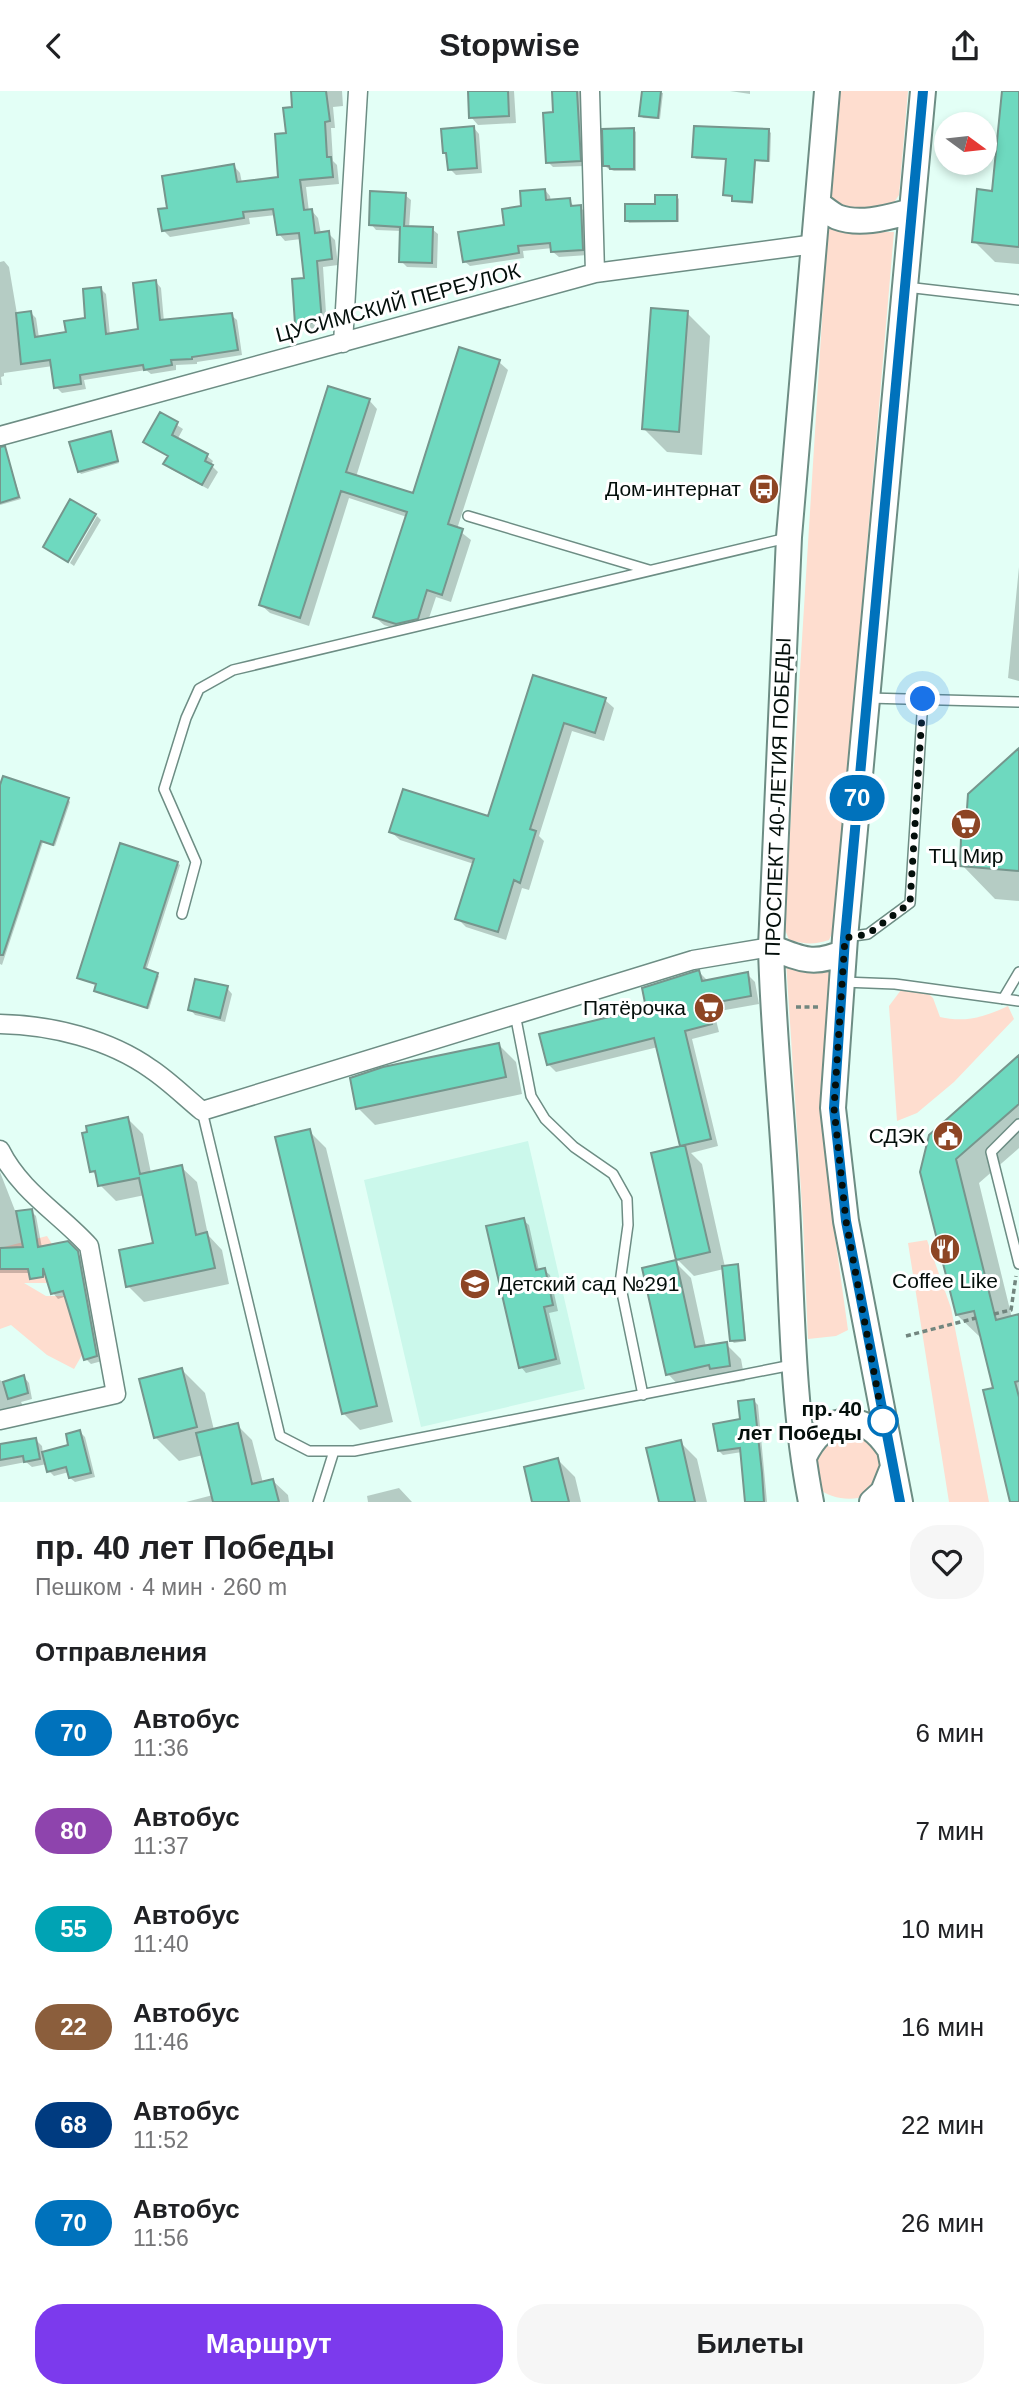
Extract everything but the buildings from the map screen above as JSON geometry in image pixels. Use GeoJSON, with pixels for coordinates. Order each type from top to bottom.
{"type":"FeatureCollection","features":[{"type":"Feature","properties":{"kind":"main road","name":"ПРОСПЕКТ 40-ЛЕТИЯ ПОБЕДЫ"},"geometry":{"type":"LineString","coordinates":[[809,1493],[796,1364],[782,1115],[772,1006],[771,947],[789,537],[827,91]]}},
{"type":"Feature","properties":{"kind":"main road"},"geometry":{"type":"LineString","coordinates":[[900,1502],[846,1221],[834,1108],[844,945],[923,91]]}},
{"type":"Feature","properties":{"kind":"main road"},"geometry":{"type":"LineString","coordinates":[[818,204],[838,217],[861,220],[887,218],[912,211]]}},
{"type":"Feature","properties":{"kind":"main road"},"geometry":{"type":"LineString","coordinates":[[771,947],[796,957],[825,960],[844,945]]}},
{"type":"Feature","properties":{"kind":"main road"},"geometry":{"type":"LineString","coordinates":[[804,1457],[816,1435],[830,1425],[843,1422],[862,1424],[874,1430],[891,1458],[883,1492],[872,1502]]}},
{"type":"Feature","properties":{"kind":"main road"},"geometry":{"type":"LineString","coordinates":[[809,1493],[825,1502]]}},
{"type":"Feature","properties":{"kind":"street"},"geometry":{"type":"LineString","coordinates":[[343,343],[358,91]]}},
{"type":"Feature","properties":{"kind":"street"},"geometry":{"type":"LineString","coordinates":[[590,91],[595,273]]}},
{"type":"Feature","properties":{"kind":"street","name":"ЦУСИМСКИЙ ПЕРЕУЛОК"},"geometry":{"type":"LineString","coordinates":[[0,436],[595,273],[815,244]]}},
{"type":"Feature","properties":{"kind":"street"},"geometry":{"type":"LineString","coordinates":[[0,1024],[69,1033],[121,1052],[150,1068],[202,1111],[693,960],[771,947]]}},
{"type":"Feature","properties":{"kind":"street"},"geometry":{"type":"LineString","coordinates":[[0,1150],[36,1198],[89,1246],[116,1394],[0,1420]]}},
{"type":"Feature","properties":{"kind":"lane"},"geometry":{"type":"LineString","coordinates":[[905,287],[1019,300]]}},
{"type":"Feature","properties":{"kind":"lane"},"geometry":{"type":"LineString","coordinates":[[468,516],[651,570]]}},
{"type":"Feature","properties":{"kind":"lane"},"geometry":{"type":"LineString","coordinates":[[182,914],[196,862],[164,789],[186,718],[199,689],[233,670],[789,537]]}},
{"type":"Feature","properties":{"kind":"lane"},"geometry":{"type":"LineString","coordinates":[[866,698],[1019,702]]}},
{"type":"Feature","properties":{"kind":"lane"},"geometry":{"type":"LineString","coordinates":[[844,945],[868,934],[910,903],[923,699]]}},
{"type":"Feature","properties":{"kind":"lane"},"geometry":{"type":"LineString","coordinates":[[1003,999],[1019,972]]}},
{"type":"Feature","properties":{"kind":"lane"},"geometry":{"type":"LineString","coordinates":[[841,981],[895,984],[1019,1001]]}},
{"type":"Feature","properties":{"kind":"lane"},"geometry":{"type":"LineString","coordinates":[[515,1014],[531,1096],[545,1119],[574,1147],[613,1174],[627,1199],[628,1225],[620,1283],[643,1395]]}},
{"type":"Feature","properties":{"kind":"lane"},"geometry":{"type":"LineString","coordinates":[[202,1111],[280,1436],[309,1451],[354,1451],[796,1364]]}},
{"type":"Feature","properties":{"kind":"lane"},"geometry":{"type":"LineString","coordinates":[[1019,1124],[991,1152],[1019,1264]]}},
{"type":"Feature","properties":{"kind":"lane"},"geometry":{"type":"LineString","coordinates":[[318,1502],[334,1451]]}},
{"type":"Feature","properties":{"kind":"path"},"geometry":{"type":"LineString","coordinates":[[772,1006],[839,1008]]}},
{"type":"Feature","properties":{"kind":"path"},"geometry":{"type":"LineString","coordinates":[[995,1314],[1011,1310],[1019,1264]]}},
{"type":"Feature","properties":{"kind":"path"},"geometry":{"type":"LineString","coordinates":[[906,1336],[976,1318]]}},
{"type":"Feature","properties":{"kind":"shaded area"},"geometry":{"type":"Polygon","coordinates":[[[839,91],[908,91],[899,195],[891,207],[859,211],[829,200],[839,91]]]}},
{"type":"Feature","properties":{"kind":"shaded area"},"geometry":{"type":"Polygon","coordinates":[[[828,224],[876,232],[894,232],[834,929],[829,940],[809,943],[789,940],[784,927],[828,224]]]}},
{"type":"Feature","properties":{"kind":"shaded area"},"geometry":{"type":"Polygon","coordinates":[[[786,961],[833,966],[823,1110],[833,1222],[848,1330],[836,1336],[808,1339],[803,1221],[786,961]]]}},
{"type":"Feature","properties":{"kind":"shaded area"},"geometry":{"type":"Polygon","coordinates":[[[922,987],[933,998],[940,1017],[975,1018],[1008,1006],[1014,1019],[954,1082],[917,1113],[897,1121],[889,1006],[901,990],[922,987]]]}},
{"type":"Feature","properties":{"kind":"shaded area","name":"Детский сад №291"},"geometry":{"type":"Polygon","coordinates":[[[528,1141],[585,1389],[421,1427],[364,1180],[528,1141]]]}},
{"type":"Feature","properties":{"kind":"shaded area"},"geometry":{"type":"Polygon","coordinates":[[[47,1236],[67,1268],[59,1283],[24,1283],[46,1296],[71,1296],[86,1348],[74,1369],[47,1355],[11,1325],[0,1329],[0,1248],[47,1236]]]}},
{"type":"Feature","properties":{"kind":"shaded area"},"geometry":{"type":"Polygon","coordinates":[[[927,1240],[951,1308],[989,1502],[949,1502],[908,1243],[927,1240]]]}},
{"type":"Feature","properties":{"kind":"shaded area"},"geometry":{"type":"Polygon","coordinates":[[[852,1428],[878,1445],[884,1465],[868,1495],[842,1498],[829,1495],[818,1488],[814,1448],[852,1428]]]}},
{"type":"Feature","properties":{"kind":"bus line","name":"70"},"geometry":{"type":"LineString","coordinates":[[900,1502],[846,1221],[834,1108],[841,981],[923,91]]}},
{"type":"Feature","properties":{"kind":"place","name":"Дом-интернат"},"geometry":{"type":"Point","coordinates":[764,489]}},
{"type":"Feature","properties":{"kind":"place","name":"ТЦ Мир"},"geometry":{"type":"Point","coordinates":[966,824]}},
{"type":"Feature","properties":{"kind":"place","name":"Пятёрочка"},"geometry":{"type":"Point","coordinates":[709,1008]}},
{"type":"Feature","properties":{"kind":"place","name":"СДЭК"},"geometry":{"type":"Point","coordinates":[948,1136]}},
{"type":"Feature","properties":{"kind":"place","name":"Coffee Like"},"geometry":{"type":"Point","coordinates":[945,1249]}},
{"type":"Feature","properties":{"kind":"place","name":"Детский сад №291"},"geometry":{"type":"Point","coordinates":[475,1284]}},
{"type":"Feature","properties":{"kind":"place","name":"пр. 40 лет Победы"},"geometry":{"type":"Point","coordinates":[883,1421]}},
{"type":"Feature","properties":{"kind":"route"},"geometry":{"type":"LineString","coordinates":[[883,1421],[846,1221],[834,1108],[841,981],[845,938],[868,934],[910,903],[923,699]]}}]}
